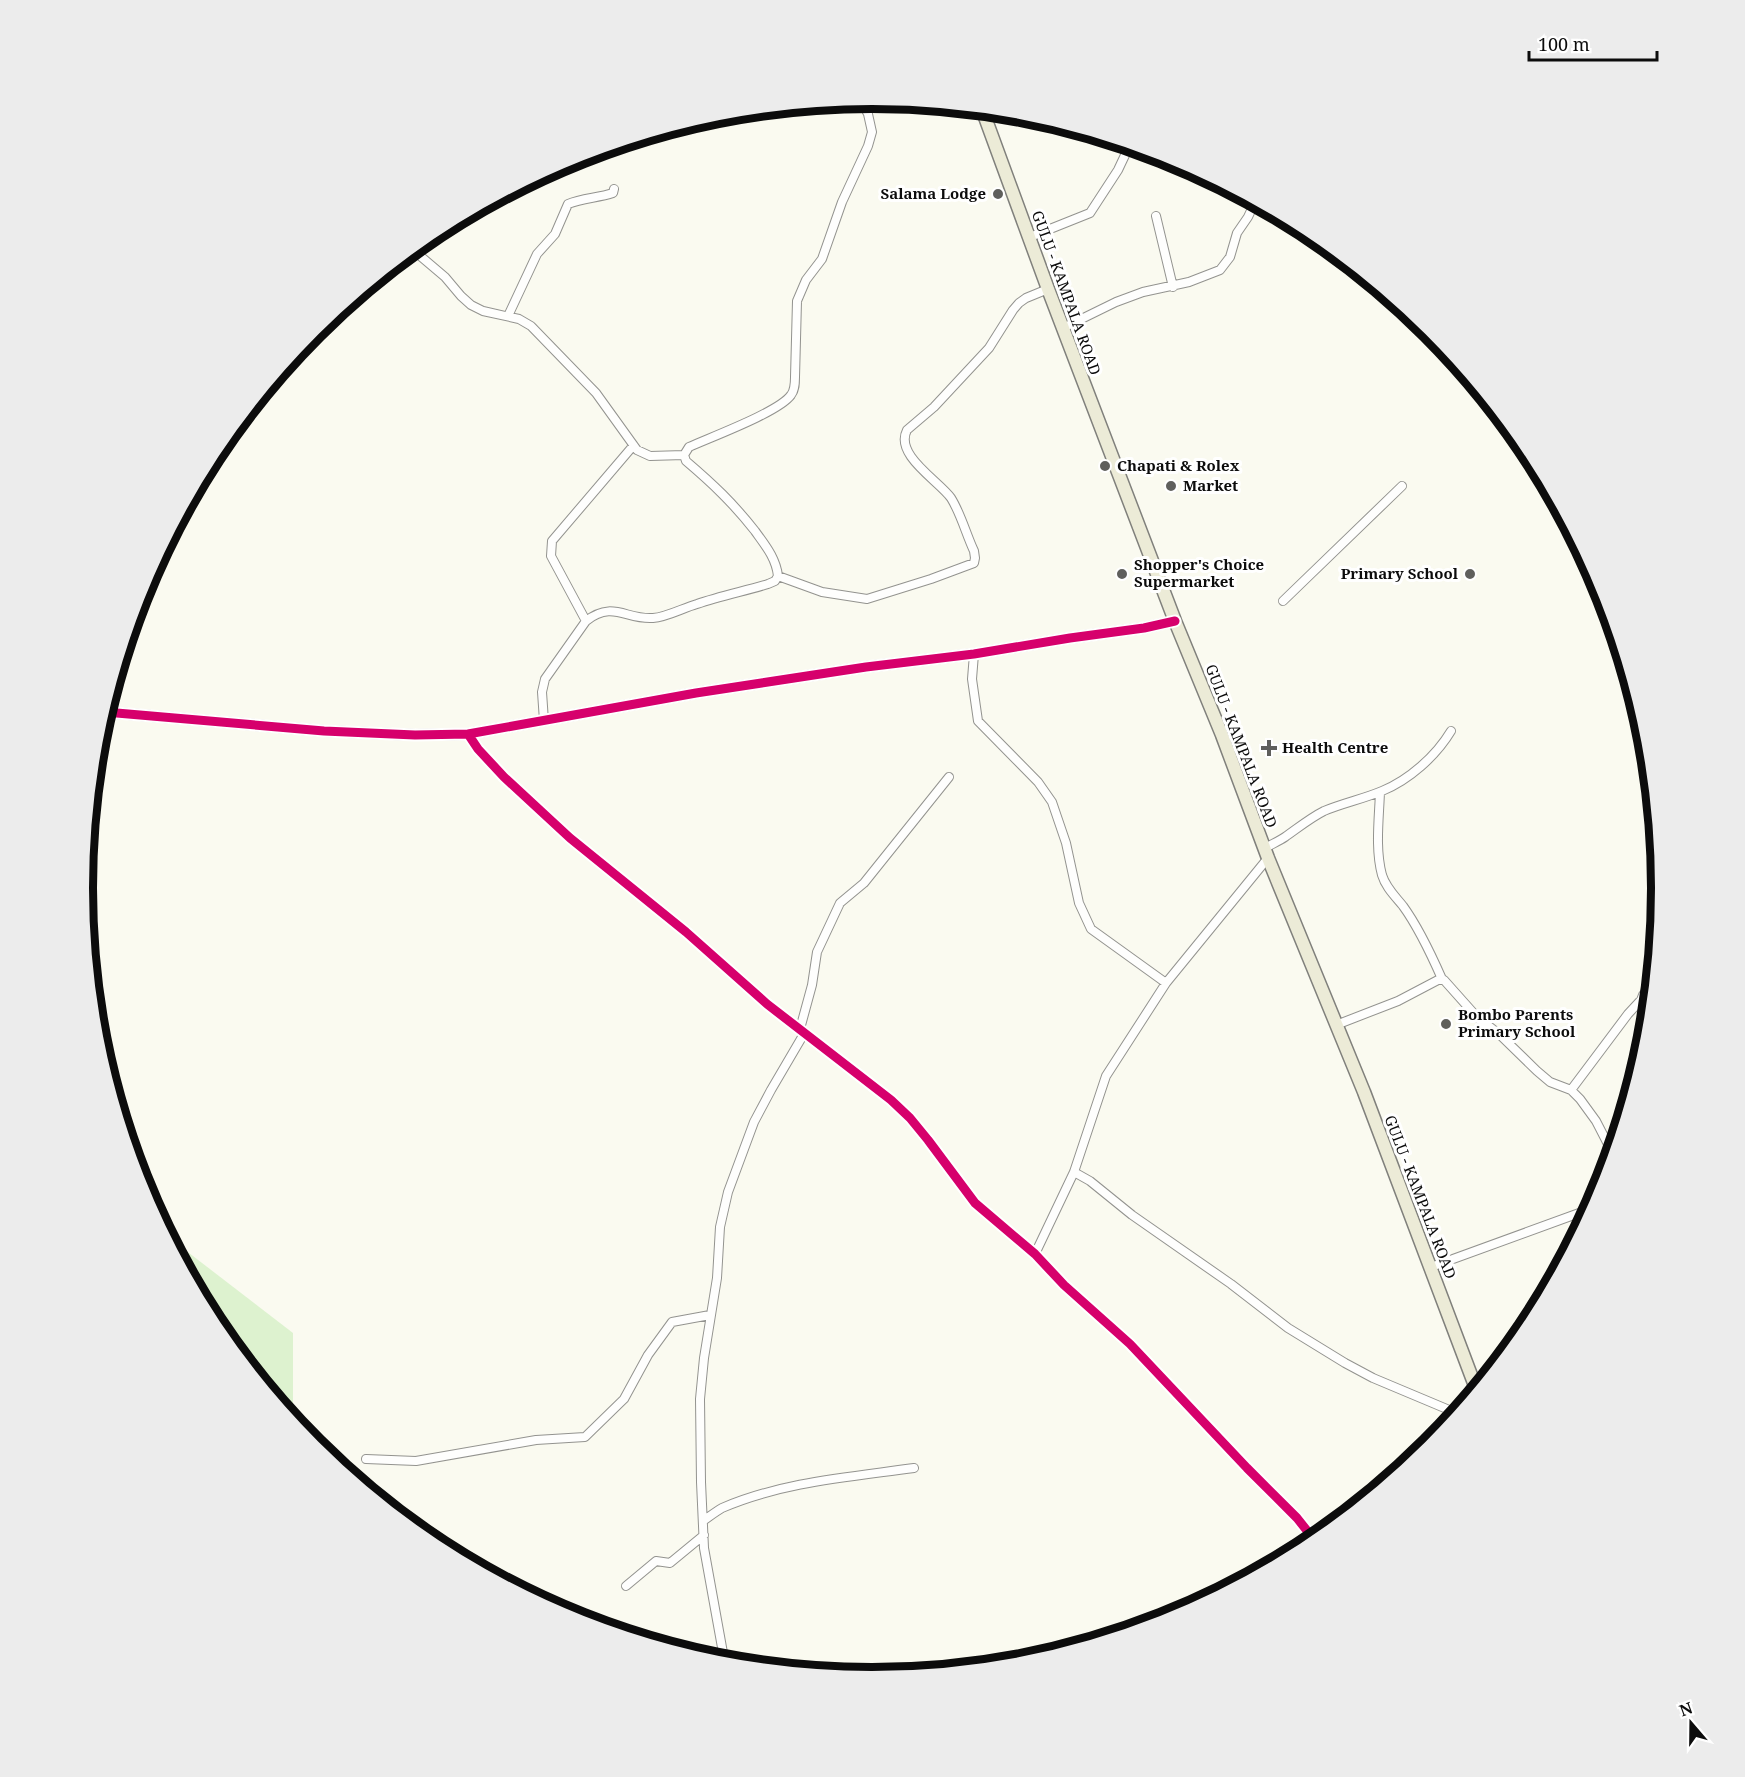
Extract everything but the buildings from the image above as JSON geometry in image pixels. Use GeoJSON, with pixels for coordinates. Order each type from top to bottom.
{"type":"FeatureCollection","features":[{"type":"Feature","properties":{"kind":"main road","name":"GULU - KAMPALA ROAD"},"geometry":{"type":"LineString","coordinates":[[985,118],[1175,621],[1364,1092],[1474,1383]]}},
{"type":"Feature","properties":{"kind":"street"},"geometry":{"type":"LineString","coordinates":[[778,576],[774,560],[738,510],[725,495],[686,461],[684,454],[689,447],[762,415],[791,396],[795,377],[797,301],[806,280],[822,259],[842,202],[868,146],[872,132],[866,109]]}},
{"type":"Feature","properties":{"kind":"street"},"geometry":{"type":"LineString","coordinates":[[1029,237],[1090,213],[1127,152]]}},
{"type":"Feature","properties":{"kind":"street"},"geometry":{"type":"LineString","coordinates":[[508,316],[537,254],[555,234],[568,204],[613,193],[614,189]]}},
{"type":"Feature","properties":{"kind":"street"},"geometry":{"type":"LineString","coordinates":[[1063,328],[1116,302],[1143,292],[1173,287],[1220,270],[1226,265],[1233,252],[1237,233],[1252,208]]}},
{"type":"Feature","properties":{"kind":"street"},"geometry":{"type":"LineString","coordinates":[[1156,216],[1173,287]]}},
{"type":"Feature","properties":{"kind":"street"},"geometry":{"type":"LineString","coordinates":[[419,255],[445,277],[471,305],[495,315],[519,319],[531,326],[596,393],[633,446],[642,453],[650,456],[684,454]]}},
{"type":"Feature","properties":{"kind":"street"},"geometry":{"type":"LineString","coordinates":[[778,576],[822,592],[867,598],[931,579],[974,563],[974,551],[954,504],[946,492],[915,461],[907,447],[905,434],[953,388],[989,348],[1012,310],[1026,298],[1048,289]]}},
{"type":"Feature","properties":{"kind":"street"},"geometry":{"type":"LineString","coordinates":[[586,621],[551,556],[552,541],[633,446]]}},
{"type":"Feature","properties":{"kind":"street"},"geometry":{"type":"LineString","coordinates":[[1283,600],[1402,486]]}},
{"type":"Feature","properties":{"kind":"street"},"geometry":{"type":"LineString","coordinates":[[544,721],[542,693],[545,679],[586,621],[608,611],[642,618],[657,618],[768,584],[778,576]]}},
{"type":"Feature","properties":{"kind":"street"},"geometry":{"type":"LineString","coordinates":[[114,713],[324,731],[415,735],[468,734],[696,693],[866,667],[974,654],[1144,628],[1175,621]]}},
{"type":"Feature","properties":{"kind":"street"},"geometry":{"type":"LineString","coordinates":[[974,654],[972,679],[978,721],[1038,782],[1052,802],[1066,843],[1079,903],[1091,929],[1166,983]]}},
{"type":"Feature","properties":{"kind":"street"},"geometry":{"type":"LineString","coordinates":[[1035,1254],[1074,1172],[1106,1076],[1166,983],[1267,853],[1322,812],[1398,784],[1418,769],[1444,743],[1451,731]]}},
{"type":"Feature","properties":{"kind":"street"},"geometry":{"type":"LineString","coordinates":[[468,734],[504,777],[570,838],[686,932],[767,1004],[891,1100],[910,1118],[975,1203],[1035,1254],[1064,1285],[1138,1352],[1310,1534]]}},
{"type":"Feature","properties":{"kind":"street"},"geometry":{"type":"LineString","coordinates":[[723,1654],[709,1582],[704,1535],[700,1399],[717,1278],[720,1227],[728,1192],[754,1122],[802,1031],[817,952],[840,903],[864,883],[949,777]]}},
{"type":"Feature","properties":{"kind":"street"},"geometry":{"type":"LineString","coordinates":[[1380,792],[1378,845],[1383,878],[1419,932],[1443,979],[1477,1017],[1499,1034],[1537,1071],[1550,1082],[1571,1090],[1588,1109],[1608,1146]]}},
{"type":"Feature","properties":{"kind":"street"},"geometry":{"type":"LineString","coordinates":[[1336,1025],[1388,1005],[1443,979]]}},
{"type":"Feature","properties":{"kind":"street"},"geometry":{"type":"LineString","coordinates":[[1571,1090],[1645,993]]}},
{"type":"Feature","properties":{"kind":"street"},"geometry":{"type":"LineString","coordinates":[[1074,1172],[1090,1181],[1132,1215],[1231,1284],[1270,1316],[1296,1333],[1373,1378],[1451,1411]]}},
{"type":"Feature","properties":{"kind":"street"},"geometry":{"type":"LineString","coordinates":[[1431,1267],[1582,1212]]}},
{"type":"Feature","properties":{"kind":"street"},"geometry":{"type":"LineString","coordinates":[[366,1459],[416,1461],[536,1440],[585,1437],[624,1399],[648,1355],[672,1322],[710,1315]]}},
{"type":"Feature","properties":{"kind":"street"},"geometry":{"type":"LineString","coordinates":[[703,1521],[720,1509],[765,1494],[811,1483],[914,1468]]}},
{"type":"Feature","properties":{"kind":"street"},"geometry":{"type":"LineString","coordinates":[[626,1587],[656,1561],[670,1563],[704,1535]]}},
{"type":"Feature","properties":{"kind":"green space"},"geometry":{"type":"Polygon","coordinates":[[[180,1246],[293,1333],[293,1410],[254,1363],[224,1322],[180,1246]]]}},
{"type":"Feature","properties":{"kind":"cycle path"},"geometry":{"type":"LineString","coordinates":[[114,713],[324,731],[415,735],[468,734],[696,693],[866,667],[974,654],[1144,628],[1175,621]]}},
{"type":"Feature","properties":{"kind":"cycle path"},"geometry":{"type":"LineString","coordinates":[[468,734],[478,749],[504,777],[570,838],[686,932],[767,1004],[891,1100],[910,1118],[975,1203],[1035,1254],[1064,1285],[1130,1344],[1297,1518],[1310,1534]]}},
{"type":"Feature","properties":{"kind":"place","name":"Salama Lodge"},"geometry":{"type":"Point","coordinates":[998,194]}},
{"type":"Feature","properties":{"kind":"place","name":"Chapati & Rolex"},"geometry":{"type":"Point","coordinates":[1105,466]}},
{"type":"Feature","properties":{"kind":"place","name":"Market"},"geometry":{"type":"Point","coordinates":[1171,486]}},
{"type":"Feature","properties":{"kind":"place","name":"Shopper's Choice Supermarket"},"geometry":{"type":"Point","coordinates":[1122,574]}},
{"type":"Feature","properties":{"kind":"place","name":"Primary School"},"geometry":{"type":"Point","coordinates":[1470,574]}},
{"type":"Feature","properties":{"kind":"place","name":"Health Centre"},"geometry":{"type":"Point","coordinates":[1269,748]}},
{"type":"Feature","properties":{"kind":"place","name":"Bombo Parents Primary School"},"geometry":{"type":"Point","coordinates":[1446,1024]}}]}
